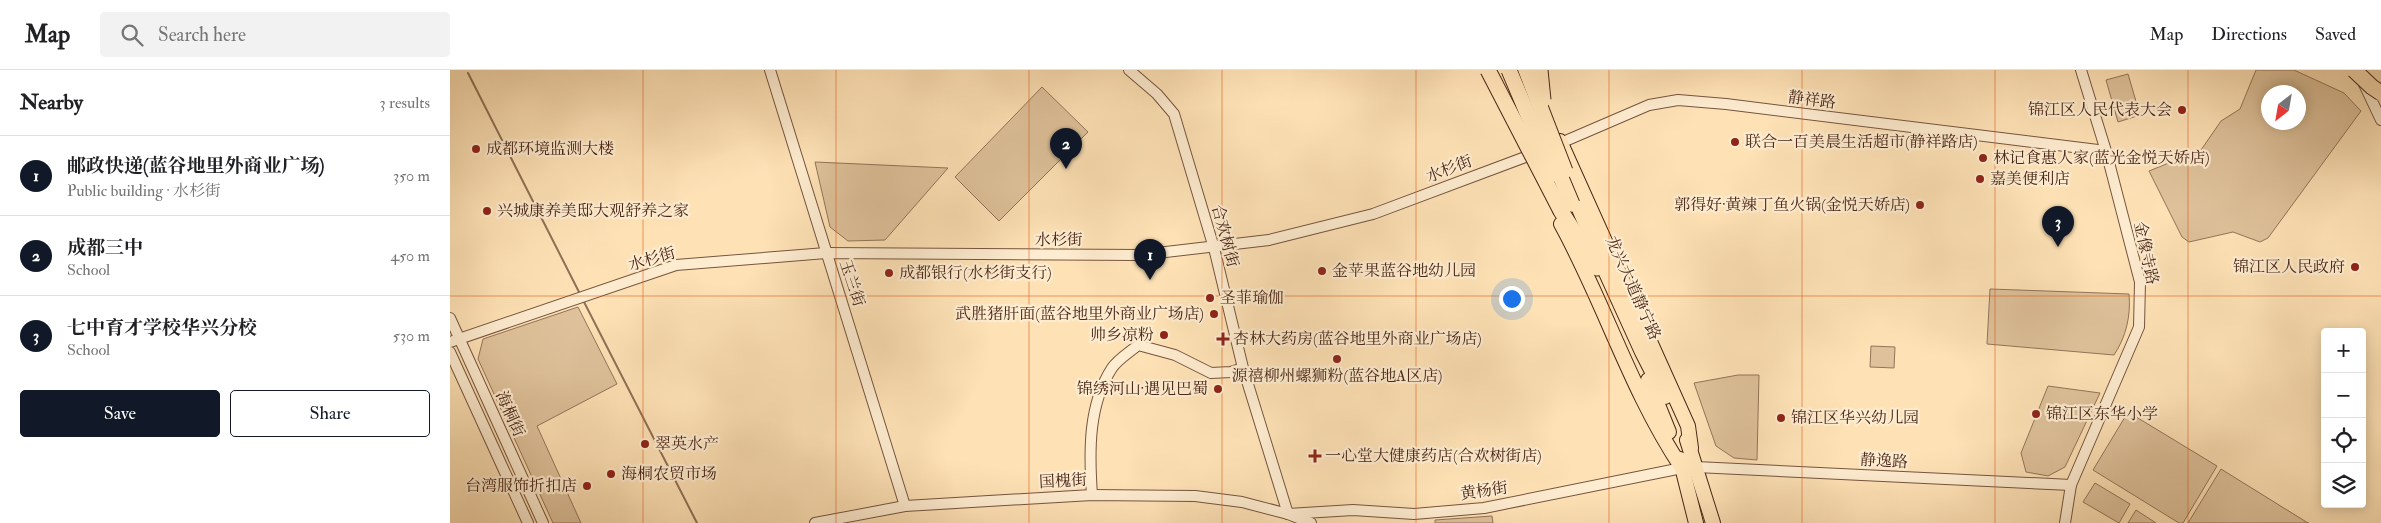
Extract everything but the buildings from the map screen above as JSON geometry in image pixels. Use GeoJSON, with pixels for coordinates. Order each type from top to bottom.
{"type":"FeatureCollection","features":[{"type":"Feature","properties":{"kind":"highway"},"geometry":{"type":"LineString","coordinates":[[1509,70],[1598,268]]}},
{"type":"Feature","properties":{"kind":"highway"},"geometry":{"type":"LineString","coordinates":[[1515,70],[1570,206]]}},
{"type":"Feature","properties":{"kind":"highway"},"geometry":{"type":"LineString","coordinates":[[1526,70],[1545,116],[1570,206]]}},
{"type":"Feature","properties":{"kind":"highway"},"geometry":{"type":"LineString","coordinates":[[1540,70],[1545,116]]}},
{"type":"Feature","properties":{"kind":"highway"},"geometry":{"type":"LineString","coordinates":[[2356,70],[2381,93]]}},
{"type":"Feature","properties":{"kind":"highway"},"geometry":{"type":"LineString","coordinates":[[1487,72],[1592,240]]}},
{"type":"Feature","properties":{"kind":"main road"},"geometry":{"type":"LineString","coordinates":[[1531,70],[1561,143],[1688,426],[1691,448]]}},
{"type":"Feature","properties":{"kind":"main road"},"geometry":{"type":"LineString","coordinates":[[2356,70],[2381,81]]}},
{"type":"Feature","properties":{"kind":"main road"},"geometry":{"type":"LineString","coordinates":[[1487,72],[1525,156],[1571,241],[1628,370],[1664,441],[1689,468]]}},
{"type":"Feature","properties":{"kind":"main road","name":"龙兴大道静宁路"},"geometry":{"type":"LineString","coordinates":[[1592,240],[1642,352],[1691,448],[1689,468],[1696,523]]}},
{"type":"Feature","properties":{"kind":"main road","name":"龙兴大道静宁路"},"geometry":{"type":"LineString","coordinates":[[1598,268],[1641,362],[1677,449],[1689,468],[1713,523]]}},
{"type":"Feature","properties":{"kind":"street","name":"玉兰街"},"geometry":{"type":"LineString","coordinates":[[770,70],[905,506]]}},
{"type":"Feature","properties":{"kind":"street","name":"合欢树街"},"geometry":{"type":"LineString","coordinates":[[1129,70],[1157,94],[1174,114],[1214,248],[1243,368],[1288,514]]}},
{"type":"Feature","properties":{"kind":"street","name":"金像寺路"},"geometry":{"type":"LineString","coordinates":[[2066,523],[2071,484],[2139,326],[2140,282],[2106,151],[2081,70]]}},
{"type":"Feature","properties":{"kind":"street"},"geometry":{"type":"LineString","coordinates":[[2356,70],[2381,120]]}},
{"type":"Feature","properties":{"kind":"street","name":"静祥路"},"geometry":{"type":"LineString","coordinates":[[1525,156],[1542,152],[1649,105],[1678,100],[1726,104],[2106,151]]}},
{"type":"Feature","properties":{"kind":"street","name":"水杉街"},"geometry":{"type":"LineString","coordinates":[[455,340],[676,265],[826,253],[1140,255],[1214,248],[1269,240],[1373,214],[1525,156]]}},
{"type":"Feature","properties":{"kind":"street","name":"海桐街"},"geometry":{"type":"LineString","coordinates":[[450,318],[455,340],[543,523]]}},
{"type":"Feature","properties":{"kind":"street"},"geometry":{"type":"LineString","coordinates":[[1092,495],[1089,447],[1098,401],[1112,367],[1138,345],[1175,356],[1211,373],[1231,372],[1243,368]]}},
{"type":"Feature","properties":{"kind":"street","name":"海桐街"},"geometry":{"type":"LineString","coordinates":[[450,352],[528,523]]}},
{"type":"Feature","properties":{"kind":"street","name":"静逸路"},"geometry":{"type":"LineString","coordinates":[[1689,468],[2071,484]]}},
{"type":"Feature","properties":{"kind":"street","name":"黄杨街"},"geometry":{"type":"LineString","coordinates":[[1288,514],[1353,510],[1414,514],[1484,508],[1689,468]]}},
{"type":"Feature","properties":{"kind":"street","name":"国槐街"},"geometry":{"type":"LineString","coordinates":[[815,523],[905,506],[1092,495],[1195,496],[1242,502],[1288,514],[1312,523]]}},
{"type":"Feature","properties":{"kind":"shaded area"},"geometry":{"type":"Polygon","coordinates":[[[2256,70],[2294,70],[2344,93],[2361,111],[2268,238],[2260,242],[2233,232],[2189,242],[2182,237],[2149,171],[2201,150],[2221,121],[2240,109],[2256,70]]]}},
{"type":"Feature","properties":{"kind":"shaded area"},"geometry":{"type":"Polygon","coordinates":[[[2128,74],[2140,115],[2118,122],[2106,80],[2128,74]]]}},
{"type":"Feature","properties":{"kind":"shaded area"},"geometry":{"type":"Polygon","coordinates":[[[1042,87],[1088,132],[999,221],[955,177],[1042,87]]]}},
{"type":"Feature","properties":{"kind":"shaded area"},"geometry":{"type":"Polygon","coordinates":[[[815,162],[948,168],[885,240],[848,241],[830,227],[815,162]]]}},
{"type":"Feature","properties":{"kind":"shaded area"},"geometry":{"type":"Polygon","coordinates":[[[1990,289],[2129,294],[2129,310],[2125,334],[2114,355],[1987,344],[1990,289]]]}},
{"type":"Feature","properties":{"kind":"shaded area"},"geometry":{"type":"Polygon","coordinates":[[[578,307],[617,384],[537,426],[581,523],[553,523],[478,359],[483,339],[578,307]]]}},
{"type":"Feature","properties":{"kind":"shaded area"},"geometry":{"type":"Polygon","coordinates":[[[1871,346],[1895,347],[1894,368],[1870,367],[1871,346]]]}},
{"type":"Feature","properties":{"kind":"shaded area"},"geometry":{"type":"Polygon","coordinates":[[[1738,375],[1759,375],[1757,460],[1734,458],[1716,446],[1694,383],[1738,375]]]}},
{"type":"Feature","properties":{"kind":"shaded area"},"geometry":{"type":"Polygon","coordinates":[[[2048,386],[2100,393],[2065,467],[2048,476],[2026,472],[2021,453],[2048,386]]]}},
{"type":"Feature","properties":{"kind":"shaded area"},"geometry":{"type":"Polygon","coordinates":[[[2128,412],[2217,466],[2183,523],[2179,523],[2093,470],[2128,412]]]}},
{"type":"Feature","properties":{"kind":"shaded area"},"geometry":{"type":"Polygon","coordinates":[[[2221,469],[2308,523],[2188,523],[2221,469]]]}},
{"type":"Feature","properties":{"kind":"shaded area"},"geometry":{"type":"Polygon","coordinates":[[[2095,483],[2130,504],[2119,523],[2083,502],[2095,483]]]}},
{"type":"Feature","properties":{"kind":"shaded area"},"geometry":{"type":"Polygon","coordinates":[[[2136,510],[2156,523],[2128,523],[2136,510]]]}},
{"type":"Feature","properties":{"kind":"shaded area"},"geometry":{"type":"Polygon","coordinates":[[[1492,516],[1493,523],[1435,523],[1435,520],[1492,516]]]}},
{"type":"Feature","properties":{"kind":"waterway"},"geometry":{"type":"LineString","coordinates":[[468,73],[580,294]]}},
{"type":"Feature","properties":{"kind":"waterway"},"geometry":{"type":"LineString","coordinates":[[583,300],[697,523]]}},
{"type":"Feature","properties":{"kind":"place","name":"锦江区人民代表大会"},"geometry":{"type":"Point","coordinates":[2182,110]}},
{"type":"Feature","properties":{"kind":"place","name":"联合一百美晨生活超市(静祥路店)"},"geometry":{"type":"Point","coordinates":[1735,142]}},
{"type":"Feature","properties":{"kind":"place","name":"成都环境监测大楼"},"geometry":{"type":"Point","coordinates":[476,149]}},
{"type":"Feature","properties":{"kind":"place","name":"林记食惠人家(蓝光金悦天娇店)"},"geometry":{"type":"Point","coordinates":[1983,158]}},
{"type":"Feature","properties":{"kind":"place","name":"成都三中"},"geometry":{"type":"Point","coordinates":[1066,169]}},
{"type":"Feature","properties":{"kind":"place","name":"嘉美便利店"},"geometry":{"type":"Point","coordinates":[1980,179]}},
{"type":"Feature","properties":{"kind":"place","name":"郭得好·黄辣丁鱼火锅(金悦天娇店)"},"geometry":{"type":"Point","coordinates":[1920,205]}},
{"type":"Feature","properties":{"kind":"place","name":"兴城康养美邸大观舒养之家"},"geometry":{"type":"Point","coordinates":[487,211]}},
{"type":"Feature","properties":{"kind":"place","name":"七中育才学校华兴分校"},"geometry":{"type":"Point","coordinates":[2058,247]}},
{"type":"Feature","properties":{"kind":"place","name":"锦江区人民政府"},"geometry":{"type":"Point","coordinates":[2355,267]}},
{"type":"Feature","properties":{"kind":"place","name":"金苹果蓝谷地幼儿园"},"geometry":{"type":"Point","coordinates":[1322,271]}},
{"type":"Feature","properties":{"kind":"place","name":"成都银行(水杉街支行)"},"geometry":{"type":"Point","coordinates":[889,273]}},
{"type":"Feature","properties":{"kind":"place","name":"邮政快递(蓝谷地里外商业广场)"},"geometry":{"type":"Point","coordinates":[1150,280]}},
{"type":"Feature","properties":{"kind":"place","name":"圣菲瑜伽"},"geometry":{"type":"Point","coordinates":[1210,298]}},
{"type":"Feature","properties":{"kind":"place","name":"武胜猪肝面(蓝谷地里外商业广场店)"},"geometry":{"type":"Point","coordinates":[1214,314]}},
{"type":"Feature","properties":{"kind":"place","name":"帅乡凉粉"},"geometry":{"type":"Point","coordinates":[1164,335]}},
{"type":"Feature","properties":{"kind":"place","name":"杏林大药房(蓝谷地里外商业广场店)"},"geometry":{"type":"Point","coordinates":[1223,339]}},
{"type":"Feature","properties":{"kind":"place","name":"源禧柳州螺狮粉(蓝谷地A区店)"},"geometry":{"type":"Point","coordinates":[1337,359]}},
{"type":"Feature","properties":{"kind":"place","name":"锦绣河山·遇见巴蜀"},"geometry":{"type":"Point","coordinates":[1218,389]}},
{"type":"Feature","properties":{"kind":"place","name":"锦江区东华小学"},"geometry":{"type":"Point","coordinates":[2036,414]}},
{"type":"Feature","properties":{"kind":"place","name":"锦江区华兴幼儿园"},"geometry":{"type":"Point","coordinates":[1781,418]}},
{"type":"Feature","properties":{"kind":"place","name":"翠英水产"},"geometry":{"type":"Point","coordinates":[645,444]}},
{"type":"Feature","properties":{"kind":"place","name":"一心堂大健康药店(合欢树街店)"},"geometry":{"type":"Point","coordinates":[1315,456]}},
{"type":"Feature","properties":{"kind":"place","name":"海桐农贸市场"},"geometry":{"type":"Point","coordinates":[611,474]}},
{"type":"Feature","properties":{"kind":"place","name":"台湾服饰折扣店"},"geometry":{"type":"Point","coordinates":[587,486]}}]}
